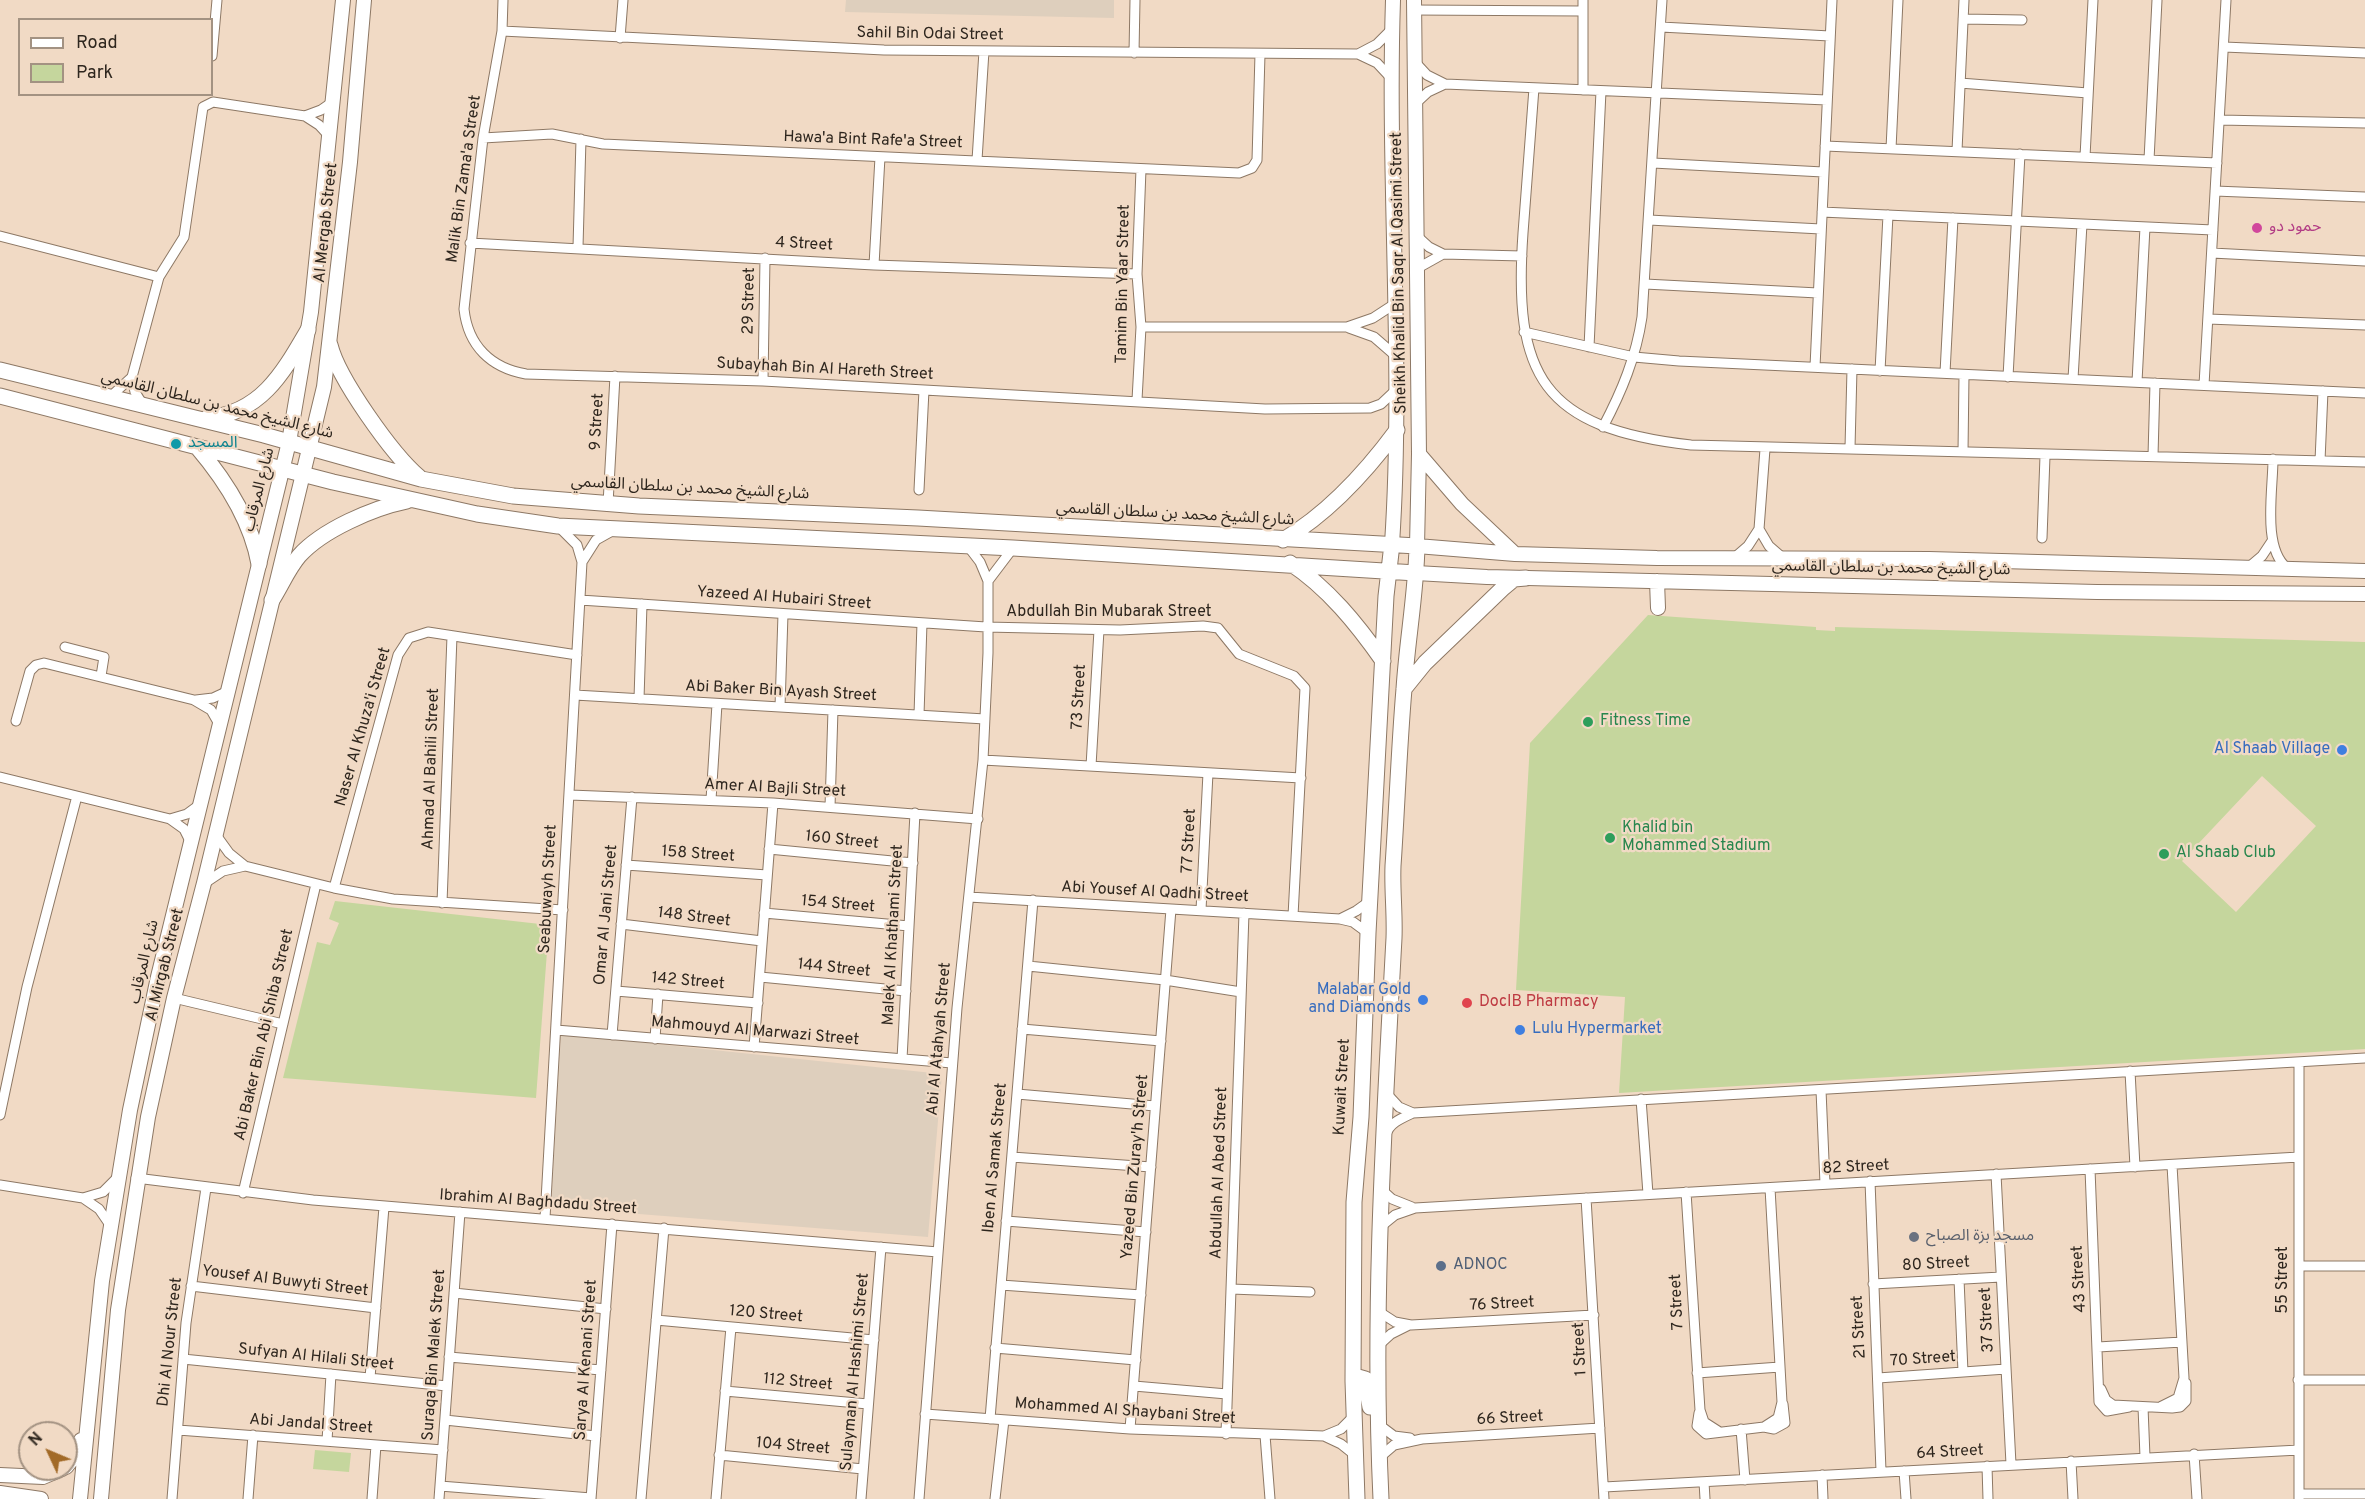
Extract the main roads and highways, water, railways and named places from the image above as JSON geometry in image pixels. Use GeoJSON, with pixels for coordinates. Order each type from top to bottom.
{"type":"FeatureCollection","features":[{"type":"Feature","properties":{"kind":"main road","name":"Al Mergab Street"},"geometry":{"type":"LineString","coordinates":[[289,442],[308,330],[343,0]]}},
{"type":"Feature","properties":{"kind":"main road","name":"Al Mergab Street"},"geometry":{"type":"LineString","coordinates":[[310,448],[318,420],[330,345],[354,130],[364,0]]}},
{"type":"Feature","properties":{"kind":"main road","name":"Sheikh Khalid Bin Saqr Al Qasimi Street"},"geometry":{"type":"LineString","coordinates":[[1392,544],[1398,387],[1391,78],[1393,0]]}},
{"type":"Feature","properties":{"kind":"main road","name":"Sheikh Khalid Bin Saqr Al Qasimi Street"},"geometry":{"type":"LineString","coordinates":[[1413,5],[1418,268],[1417,546]]}},
{"type":"Feature","properties":{"kind":"main road"},"geometry":{"type":"LineString","coordinates":[[201,419],[233,413],[262,396],[280,378],[308,330]]}},
{"type":"Feature","properties":{"kind":"main road"},"geometry":{"type":"LineString","coordinates":[[330,345],[339,369],[389,445],[421,479]]}},
{"type":"Feature","properties":{"kind":"main road","name":"شارع الشيخ محمد بن سلطان القاسمي"},"geometry":{"type":"LineString","coordinates":[[0,370],[201,419],[421,479],[513,496],[608,504],[918,518],[1283,540],[1392,544],[1515,554],[1733,559],[1929,559],[2365,571]]}},
{"type":"Feature","properties":{"kind":"main road"},"geometry":{"type":"LineString","coordinates":[[1,397],[411,500],[477,514],[558,526],[612,531],[967,545],[1290,563],[1416,573]]}},
{"type":"Feature","properties":{"kind":"main road"},"geometry":{"type":"LineString","coordinates":[[1283,540],[1325,510],[1379,454],[1397,430]]}},
{"type":"Feature","properties":{"kind":"main road","name":"شارع المرقاب"},"geometry":{"type":"LineString","coordinates":[[80,1499],[95,1337],[110,1225],[150,1010],[289,442]]}},
{"type":"Feature","properties":{"kind":"main road"},"geometry":{"type":"LineString","coordinates":[[197,447],[233,497],[250,531],[259,564]]}},
{"type":"Feature","properties":{"kind":"main road","name":"Al Mirgab Street"},"geometry":{"type":"LineString","coordinates":[[102,1499],[118,1310],[136,1178],[174,998],[310,448]]}},
{"type":"Feature","properties":{"kind":"main road"},"geometry":{"type":"LineString","coordinates":[[1419,454],[1462,504],[1515,554]]}},
{"type":"Feature","properties":{"kind":"main road"},"geometry":{"type":"LineString","coordinates":[[272,600],[292,565],[315,543],[377,509],[411,500]]}},
{"type":"Feature","properties":{"kind":"main road","name":"Kuwait Street"},"geometry":{"type":"LineString","coordinates":[[1357,1499],[1353,1382],[1354,1202],[1361,1117],[1368,933],[1383,662],[1392,544]]}},
{"type":"Feature","properties":{"kind":"main road"},"geometry":{"type":"LineString","coordinates":[[1381,1499],[1378,1424],[1380,1188],[1385,1137],[1384,1088],[1394,927],[1394,866],[1404,689],[1417,546]]}},
{"type":"Feature","properties":{"kind":"main road"},"geometry":{"type":"LineString","coordinates":[[1290,563],[1314,581],[1342,609],[1383,662]]}},
{"type":"Feature","properties":{"kind":"main road","name":"شارع الشيخ محمد بن سلطان القاسمي"},"geometry":{"type":"LineString","coordinates":[[1416,573],[1526,578],[2097,592],[2365,594]]}},
{"type":"Feature","properties":{"kind":"main road"},"geometry":{"type":"LineString","coordinates":[[1404,689],[1425,663],[1502,589],[1514,579],[1526,578]]}},
{"type":"Feature","properties":{"kind":"main road"},"geometry":{"type":"LineString","coordinates":[[1658,581],[1658,608]]}},
{"type":"Feature","properties":{"kind":"main road"},"geometry":{"type":"LineString","coordinates":[[95,1337],[102,1337],[107,1342],[113,1374]]}},
{"type":"Feature","properties":{"kind":"main road"},"geometry":{"type":"LineString","coordinates":[[1353,1382],[1358,1377],[1365,1379],[1370,1406],[1378,1424]]}},
{"type":"Feature","properties":{"kind":"main road"},"geometry":{"type":"LineString","coordinates":[[78,1450],[87,1414]]}},
{"type":"Feature","properties":{"kind":"main road"},"geometry":{"type":"LineString","coordinates":[[0,1475],[18,1476]]}},
{"type":"Feature","properties":{"kind":"main road"},"geometry":{"type":"LineString","coordinates":[[0,1485],[16,1485],[18,1479]]}},
{"type":"Feature","properties":{"kind":"main road"},"geometry":{"type":"LineString","coordinates":[[0,1493],[41,1499]]}},
{"type":"Feature","properties":{"kind":"place","name":"حمود دو"},"geometry":{"type":"Point","coordinates":[2257,228]}},
{"type":"Feature","properties":{"kind":"place","name":"المسجد"},"geometry":{"type":"Point","coordinates":[176,444]}},
{"type":"Feature","properties":{"kind":"place","name":"Fitness Time"},"geometry":{"type":"Point","coordinates":[1588,722]}},
{"type":"Feature","properties":{"kind":"place","name":"Al Shaab Village"},"geometry":{"type":"Point","coordinates":[2342,750]}},
{"type":"Feature","properties":{"kind":"place","name":"Khalid bin Mohammed Stadium"},"geometry":{"type":"Point","coordinates":[1610,838]}},
{"type":"Feature","properties":{"kind":"place","name":"Al Shaab Club"},"geometry":{"type":"Point","coordinates":[2164,854]}},
{"type":"Feature","properties":{"kind":"place","name":"Malabar Gold and Diamonds"},"geometry":{"type":"Point","coordinates":[1423,1000]}},
{"type":"Feature","properties":{"kind":"place","name":"DocIB Pharmacy"},"geometry":{"type":"Point","coordinates":[1467,1003]}},
{"type":"Feature","properties":{"kind":"place","name":"Lulu Hypermarket"},"geometry":{"type":"Point","coordinates":[1520,1030]}},
{"type":"Feature","properties":{"kind":"place","name":"مسجد بزة الصباح"},"geometry":{"type":"Point","coordinates":[1914,1237]}},
{"type":"Feature","properties":{"kind":"place","name":"ADNOC"},"geometry":{"type":"Point","coordinates":[1441,1266]}}]}
